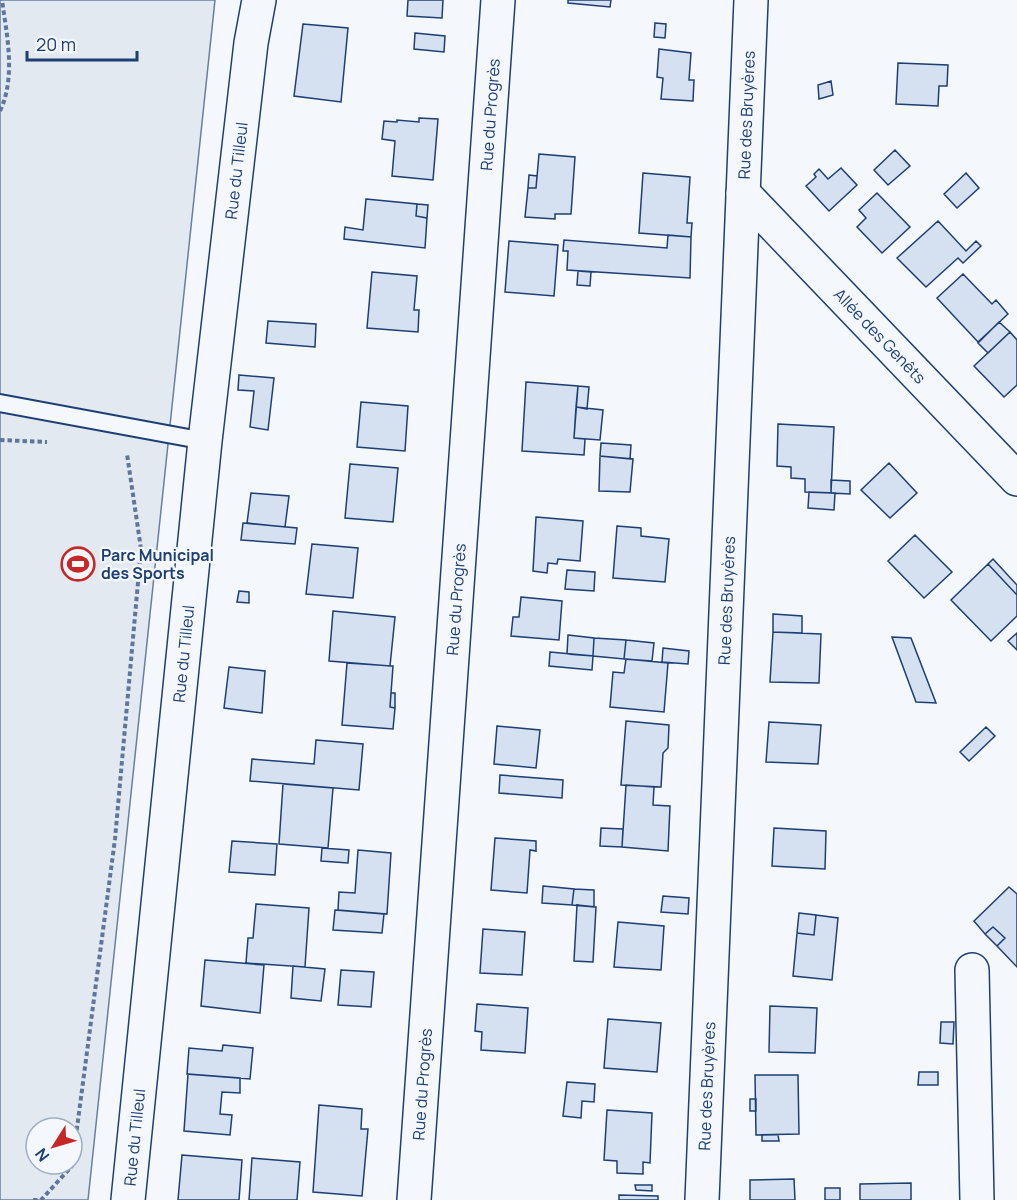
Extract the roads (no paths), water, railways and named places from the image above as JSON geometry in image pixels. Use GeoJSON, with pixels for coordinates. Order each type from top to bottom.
{"type":"FeatureCollection","features":[{"type":"Feature","properties":{"kind":"street","name":"Rue du Tilleul"},"geometry":{"type":"LineString","coordinates":[[128,1200],[205,441],[251,43],[259,0]]}},
{"type":"Feature","properties":{"kind":"street","name":"Rue du Progrès"},"geometry":{"type":"LineString","coordinates":[[414,1200],[498,0]]}},
{"type":"Feature","properties":{"kind":"street","name":"Rue des Bruyères"},"geometry":{"type":"LineString","coordinates":[[702,1200],[751,0]]}},
{"type":"Feature","properties":{"kind":"street","name":"Allée des Genêts"},"geometry":{"type":"LineString","coordinates":[[743,193],[1017,479]]}},
{"type":"Feature","properties":{"kind":"street"},"geometry":{"type":"LineString","coordinates":[[972,970],[977,1200]]}},
{"type":"Feature","properties":{"kind":"lane"},"geometry":{"type":"LineString","coordinates":[[0,403],[205,441]]}},
{"type":"Feature","properties":{"kind":"place","name":"Parc Municipal des Sports"},"geometry":{"type":"Point","coordinates":[78,564]}}]}
